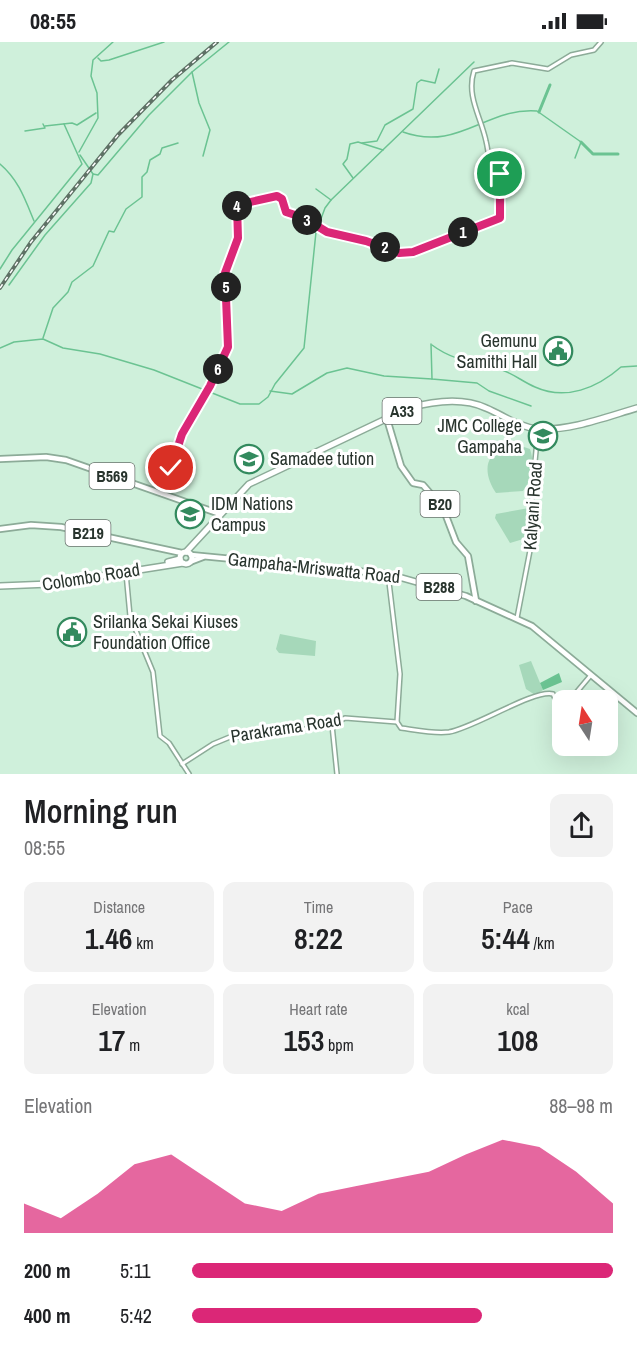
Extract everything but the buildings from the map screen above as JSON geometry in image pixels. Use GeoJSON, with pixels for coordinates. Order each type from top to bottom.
{"type":"FeatureCollection","features":[{"type":"Feature","properties":{"kind":"highway","name":"A33"},"geometry":{"type":"LineString","coordinates":[[184,556],[249,484],[423,404],[452,401],[476,404],[515,422],[538,429],[567,427],[637,408]]}},
{"type":"Feature","properties":{"kind":"highway"},"geometry":{"type":"LineString","coordinates":[[184,556],[190,562]]}},
{"type":"Feature","properties":{"kind":"highway","name":"Colombo Road"},"geometry":{"type":"LineString","coordinates":[[0,584],[43,584],[125,570],[184,556]]}},
{"type":"Feature","properties":{"kind":"main road","name":"B20"},"geometry":{"type":"LineString","coordinates":[[387,419],[401,466],[413,483],[423,485],[443,508],[456,542],[468,556],[476,601]]}},
{"type":"Feature","properties":{"kind":"main road","name":"B569"},"geometry":{"type":"LineString","coordinates":[[0,459],[46,457],[66,460],[220,514]]}},
{"type":"Feature","properties":{"kind":"main road","name":"B219"},"geometry":{"type":"LineString","coordinates":[[0,529],[31,525],[61,527],[184,556]]}},
{"type":"Feature","properties":{"kind":"main road","name":"Gampaha-Mriswatta Road"},"geometry":{"type":"LineString","coordinates":[[184,556],[388,574],[441,587],[532,626],[637,713]]}},
{"type":"Feature","properties":{"kind":"main road","name":"Gampaha-Mriswatta Road"},"geometry":{"type":"LineString","coordinates":[[190,562],[203,557]]}},
{"type":"Feature","properties":{"kind":"street"},"geometry":{"type":"LineString","coordinates":[[162,494],[182,434],[210,386],[228,347],[225,273],[238,238],[237,205],[277,196],[282,199],[286,212],[322,229],[404,253],[429,248],[484,222],[500,218],[500,171],[491,164],[471,90],[474,72],[512,63],[548,69],[571,56],[594,50],[601,42]]}},
{"type":"Feature","properties":{"kind":"street","name":"Kalyani Road"},"geometry":{"type":"LineString","coordinates":[[517,618],[532,540],[532,493],[538,429]]}},
{"type":"Feature","properties":{"kind":"street"},"geometry":{"type":"LineString","coordinates":[[125,570],[130,616],[153,672],[160,736],[169,742],[189,774]]}},
{"type":"Feature","properties":{"kind":"street"},"geometry":{"type":"LineString","coordinates":[[388,574],[400,674],[397,722],[401,728],[450,731],[491,717],[499,711],[544,693],[552,694]]}},
{"type":"Feature","properties":{"kind":"street"},"geometry":{"type":"LineString","coordinates":[[578,690],[592,674]]}},
{"type":"Feature","properties":{"kind":"street","name":"Parakrama Road"},"geometry":{"type":"LineString","coordinates":[[182,764],[223,739],[332,725],[345,718],[397,722]]}},
{"type":"Feature","properties":{"kind":"street"},"geometry":{"type":"LineString","coordinates":[[332,725],[337,774]]}},
{"type":"Feature","properties":{"kind":"shaded area"},"geometry":{"type":"Polygon","coordinates":[[[521,446],[530,449],[532,460],[531,476],[526,486],[523,491],[496,493],[488,475],[488,463],[491,457],[503,450],[521,446]]]}},
{"type":"Feature","properties":{"kind":"shaded area"},"geometry":{"type":"Polygon","coordinates":[[[529,508],[530,537],[510,543],[495,518],[496,514],[529,508]]]}},
{"type":"Feature","properties":{"kind":"shaded area"},"geometry":{"type":"Polygon","coordinates":[[[280,634],[316,641],[315,656],[279,653],[276,649],[280,634]]]}},
{"type":"Feature","properties":{"kind":"shaded area"},"geometry":{"type":"Polygon","coordinates":[[[531,661],[543,690],[535,695],[526,689],[519,665],[531,661]]]}},
{"type":"Feature","properties":{"kind":"shaded area"},"geometry":{"type":"Polygon","coordinates":[[[559,673],[562,682],[543,690],[540,683],[559,673]]]}},
{"type":"Feature","properties":{"kind":"waterway"},"geometry":{"type":"LineString","coordinates":[[79,152],[98,118],[97,93],[91,76],[93,60],[113,42]]}},
{"type":"Feature","properties":{"kind":"waterway"},"geometry":{"type":"LineString","coordinates":[[98,58],[101,61],[109,60],[164,42]]}},
{"type":"Feature","properties":{"kind":"waterway"},"geometry":{"type":"LineString","coordinates":[[203,156],[210,130],[199,103],[192,72],[229,42]]}},
{"type":"Feature","properties":{"kind":"waterway"},"geometry":{"type":"LineString","coordinates":[[316,189],[331,200],[474,62]]}},
{"type":"Feature","properties":{"kind":"waterway"},"geometry":{"type":"LineString","coordinates":[[362,143],[377,141],[385,125],[413,109],[417,83],[421,80],[435,83],[439,69]]}},
{"type":"Feature","properties":{"kind":"waterway"},"geometry":{"type":"LineString","coordinates":[[93,174],[98,175],[149,115],[192,72]]}},
{"type":"Feature","properties":{"kind":"waterway"},"geometry":{"type":"LineString","coordinates":[[539,112],[550,85]]}},
{"type":"Feature","properties":{"kind":"waterway"},"geometry":{"type":"LineString","coordinates":[[403,132],[422,137],[440,137],[502,115],[537,111],[581,142],[575,158]]}},
{"type":"Feature","properties":{"kind":"waterway"},"geometry":{"type":"LineString","coordinates":[[45,126],[72,123],[77,125],[96,113]]}},
{"type":"Feature","properties":{"kind":"waterway"},"geometry":{"type":"LineString","coordinates":[[25,131],[45,128],[43,124]]}},
{"type":"Feature","properties":{"kind":"waterway"},"geometry":{"type":"LineString","coordinates":[[0,269],[12,250],[82,164],[64,124]]}},
{"type":"Feature","properties":{"kind":"waterway"},"geometry":{"type":"LineString","coordinates":[[353,178],[343,164],[347,159],[350,144],[358,142],[383,150]]}},
{"type":"Feature","properties":{"kind":"waterway"},"geometry":{"type":"LineString","coordinates":[[581,142],[593,154],[618,154]]}},
{"type":"Feature","properties":{"kind":"waterway"},"geometry":{"type":"LineString","coordinates":[[43,338],[53,308],[68,292],[72,282],[93,266],[109,231],[114,232],[126,209],[142,197],[142,177],[147,172],[150,160],[160,154],[162,148],[178,143]]}},
{"type":"Feature","properties":{"kind":"waterway"},"geometry":{"type":"LineString","coordinates":[[9,285],[45,235],[91,183],[93,174],[80,155]]}},
{"type":"Feature","properties":{"kind":"waterway"},"geometry":{"type":"LineString","coordinates":[[0,164],[16,183],[34,221]]}},
{"type":"Feature","properties":{"kind":"waterway"},"geometry":{"type":"LineString","coordinates":[[0,348],[14,342],[43,339],[63,348],[100,354],[154,370],[240,404],[259,404],[268,397],[275,384],[304,348],[316,232],[325,208],[331,200]]}},
{"type":"Feature","properties":{"kind":"waterway"},"geometry":{"type":"LineString","coordinates":[[431,344],[432,379],[477,383],[489,391],[531,406]]}},
{"type":"Feature","properties":{"kind":"waterway"},"geometry":{"type":"LineString","coordinates":[[432,345],[457,358],[502,370],[535,387],[558,393],[581,390],[602,381],[621,367],[637,366]]}},
{"type":"Feature","properties":{"kind":"waterway"},"geometry":{"type":"LineString","coordinates":[[270,391],[292,394],[327,373],[347,368],[384,376],[432,379]]}},
{"type":"Feature","properties":{"kind":"railway"},"geometry":{"type":"LineString","coordinates":[[0,288],[31,242],[118,135],[172,80],[217,42]]}},
{"type":"Feature","properties":{"kind":"place","name":"Gemunu Samithi Hall"},"geometry":{"type":"Point","coordinates":[558,351]}},
{"type":"Feature","properties":{"kind":"place","name":"JMC College Gampaha"},"geometry":{"type":"Point","coordinates":[543,436]}},
{"type":"Feature","properties":{"kind":"place","name":"Samadee tution"},"geometry":{"type":"Point","coordinates":[249,459]}},
{"type":"Feature","properties":{"kind":"place","name":"IDM Nations Campus"},"geometry":{"type":"Point","coordinates":[190,514]}},
{"type":"Feature","properties":{"kind":"place","name":"Srilanka Sekai Kiuses Foundation Office"},"geometry":{"type":"Point","coordinates":[72,632]}},
{"type":"Feature","properties":{"kind":"route"},"geometry":{"type":"LineString","coordinates":[[171,468],[182,434],[210,386],[228,347],[225,273],[238,238],[238,204],[277,196],[282,199],[288,214],[304,218],[327,232],[374,243],[399,253],[413,252],[429,248],[484,222],[500,218],[500,174]]}}]}
